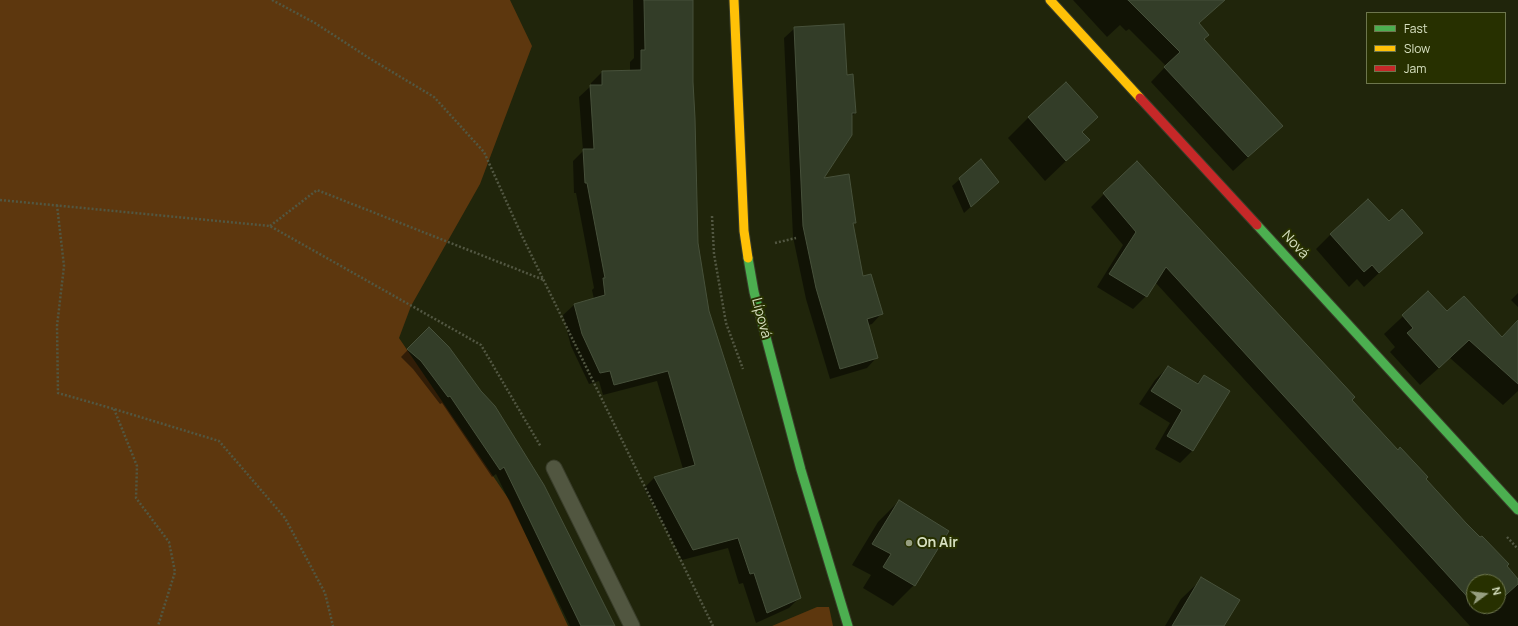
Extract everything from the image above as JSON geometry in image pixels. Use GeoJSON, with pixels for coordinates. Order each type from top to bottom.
{"type":"FeatureCollection","features":[{"type":"Feature","properties":{"kind":"street","name":"Lípová"},"geometry":{"type":"LineString","coordinates":[[734,0],[744,231],[754,292],[801,470],[848,626]]}},
{"type":"Feature","properties":{"kind":"street","name":"Nová"},"geometry":{"type":"LineString","coordinates":[[1050,0],[1518,510]]}},
{"type":"Feature","properties":{"kind":"lane"},"geometry":{"type":"LineString","coordinates":[[554,468],[632,626]]}},
{"type":"Feature","properties":{"kind":"path"},"geometry":{"type":"LineString","coordinates":[[272,0],[315,24],[434,97],[484,152],[522,236],[713,626]]}},
{"type":"Feature","properties":{"kind":"path"},"geometry":{"type":"LineString","coordinates":[[270,226],[317,190],[544,280]]}},
{"type":"Feature","properties":{"kind":"path"},"geometry":{"type":"LineString","coordinates":[[0,200],[270,226],[481,345],[554,468]]}},
{"type":"Feature","properties":{"kind":"path"},"geometry":{"type":"LineString","coordinates":[[57,205],[64,266],[57,326],[58,394],[114,409],[219,441],[285,518],[325,593],[333,626]]}},
{"type":"Feature","properties":{"kind":"path"},"geometry":{"type":"LineString","coordinates":[[114,409],[137,466],[136,498],[169,542],[175,572],[158,626]]}},
{"type":"Feature","properties":{"kind":"shaded area"},"geometry":{"type":"Polygon","coordinates":[[[0,0],[510,0],[532,46],[480,184],[411,306],[399,338],[510,501],[568,626],[0,626],[0,0]]]}},
{"type":"Feature","properties":{"kind":"shaded area"},"geometry":{"type":"Polygon","coordinates":[[[817,607],[829,607],[833,626],[772,626],[817,607]]]}},
{"type":"Feature","properties":{"kind":"building"},"geometry":{"type":"Polygon","coordinates":[[[644,0],[693,0],[693,82],[698,243],[709,311],[801,598],[767,613],[754,573],[750,574],[738,538],[693,550],[654,477],[695,465],[668,371],[614,385],[610,371],[600,373],[582,334],[574,304],[605,295],[603,278],[605,278],[587,183],[585,183],[583,149],[594,149],[590,85],[602,85],[602,71],[641,70],[641,50],[645,50],[644,0]]]}},
{"type":"Feature","properties":{"kind":"building"},"geometry":{"type":"Polygon","coordinates":[[[1128,0],[1225,0],[1199,23],[1209,35],[1204,39],[1283,126],[1248,157],[1164,67],[1180,52],[1128,0]]]}},
{"type":"Feature","properties":{"kind":"building"},"geometry":{"type":"Polygon","coordinates":[[[844,24],[847,75],[853,74],[856,113],[852,113],[852,135],[824,178],[849,174],[856,223],[853,223],[863,276],[871,274],[883,314],[867,319],[878,358],[840,369],[816,288],[803,226],[794,27],[844,24]]]}},
{"type":"Feature","properties":{"kind":"building"},"geometry":{"type":"Polygon","coordinates":[[[1066,82],[1098,117],[1082,132],[1090,140],[1066,161],[1028,117],[1066,82]]]}},
{"type":"Feature","properties":{"kind":"building"},"geometry":{"type":"Polygon","coordinates":[[[981,159],[999,182],[971,207],[959,178],[981,159]]]}},
{"type":"Feature","properties":{"kind":"building"},"geometry":{"type":"Polygon","coordinates":[[[1137,161],[1355,397],[1352,400],[1398,450],[1400,447],[1428,477],[1426,479],[1466,523],[1480,537],[1482,536],[1509,564],[1507,566],[1518,579],[1518,584],[1506,595],[1506,574],[1466,574],[1466,595],[1166,267],[1147,297],[1109,274],[1136,232],[1103,193],[1137,161]]]}},
{"type":"Feature","properties":{"kind":"building"},"geometry":{"type":"Polygon","coordinates":[[[1368,199],[1389,221],[1402,209],[1423,233],[1379,273],[1372,265],[1364,272],[1330,234],[1368,199]]]}},
{"type":"Feature","properties":{"kind":"building"},"geometry":{"type":"Polygon","coordinates":[[[1428,291],[1447,311],[1464,296],[1502,337],[1518,320],[1518,384],[1469,340],[1439,368],[1407,333],[1413,328],[1402,315],[1428,291]]]}},
{"type":"Feature","properties":{"kind":"building"},"geometry":{"type":"Polygon","coordinates":[[[429,327],[449,347],[481,391],[495,406],[544,485],[615,626],[581,626],[504,467],[500,470],[450,396],[448,397],[421,361],[407,349],[429,327]]]}},
{"type":"Feature","properties":{"kind":"building"},"geometry":{"type":"Polygon","coordinates":[[[1168,366],[1198,384],[1204,375],[1230,391],[1193,451],[1167,436],[1182,410],[1151,391],[1168,366]]]}},
{"type":"Feature","properties":{"kind":"building"},"geometry":{"type":"Polygon","coordinates":[[[899,500],[949,531],[915,586],[883,567],[891,554],[872,544],[899,500]]]}},
{"type":"Feature","properties":{"kind":"building"},"geometry":{"type":"Polygon","coordinates":[[[1201,577],[1240,600],[1224,626],[1172,626],[1201,577]]]}},
{"type":"Feature","properties":{"kind":"traffic: fast"},"geometry":{"type":"LineString","coordinates":[[1257,225],[1518,510]]}},
{"type":"Feature","properties":{"kind":"traffic: fast"},"geometry":{"type":"LineString","coordinates":[[748,258],[754,292],[801,470],[848,626]]}},
{"type":"Feature","properties":{"kind":"traffic: slow"},"geometry":{"type":"LineString","coordinates":[[734,0],[744,231],[748,258]]}},
{"type":"Feature","properties":{"kind":"traffic: slow"},"geometry":{"type":"LineString","coordinates":[[1050,0],[1140,98]]}},
{"type":"Feature","properties":{"kind":"traffic: jam"},"geometry":{"type":"LineString","coordinates":[[1140,98],[1257,225]]}},
{"type":"Feature","properties":{"kind":"place","name":"On Air"},"geometry":{"type":"Point","coordinates":[909,543]}}]}
